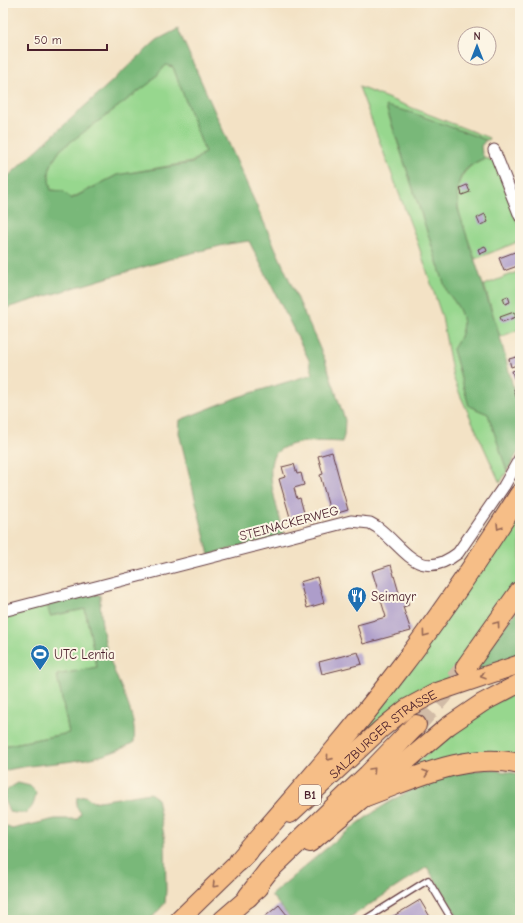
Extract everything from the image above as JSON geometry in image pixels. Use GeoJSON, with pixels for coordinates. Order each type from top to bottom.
{"type":"FeatureCollection","features":[{"type":"Feature","properties":{"kind":"highway"},"geometry":{"type":"LineString","coordinates":[[239,861],[315,774],[400,670],[455,592],[520,494]]}},
{"type":"Feature","properties":{"kind":"highway"},"geometry":{"type":"LineString","coordinates":[[466,667],[520,591]]}},
{"type":"Feature","properties":{"kind":"highway"},"geometry":{"type":"LineString","coordinates":[[248,897],[268,871],[353,790],[416,725]]}},
{"type":"Feature","properties":{"kind":"highway"},"geometry":{"type":"LineString","coordinates":[[363,797],[450,766],[473,761],[496,760],[520,764]]}},
{"type":"Feature","properties":{"kind":"main road","name":"SALZBURGER STRASSE"},"geometry":{"type":"LineString","coordinates":[[179,920],[239,861],[381,729],[407,708],[437,692],[520,664]]}},
{"type":"Feature","properties":{"kind":"main road"},"geometry":{"type":"LineString","coordinates":[[222,920],[363,797],[448,726],[482,703],[520,683]]}},
{"type":"Feature","properties":{"kind":"street"},"geometry":{"type":"LineString","coordinates":[[494,150],[520,216]]}},
{"type":"Feature","properties":{"kind":"street","name":"STEINACKERWEG"},"geometry":{"type":"LineString","coordinates":[[3,611],[351,521],[370,522],[378,526],[417,562],[438,565],[448,561],[458,553],[504,486],[520,458]]}},
{"type":"Feature","properties":{"kind":"lane"},"geometry":{"type":"LineString","coordinates":[[364,920],[428,880],[452,920]]}},
{"type":"Feature","properties":{"kind":"green space"},"geometry":{"type":"Polygon","coordinates":[[[178,29],[325,360],[345,420],[342,442],[308,442],[290,445],[282,448],[276,453],[272,460],[271,480],[284,534],[209,555],[179,433],[180,420],[238,397],[313,374],[309,360],[249,241],[228,244],[180,256],[3,309],[3,181],[157,40],[178,29]],[[166,65],[151,82],[61,149],[50,168],[49,178],[51,190],[63,191],[71,199],[117,175],[192,163],[205,152],[173,67],[166,65]]]}},
{"type":"Feature","properties":{"kind":"green space"},"geometry":{"type":"Polygon","coordinates":[[[166,65],[173,67],[205,152],[192,162],[117,175],[70,199],[63,191],[51,190],[49,178],[50,168],[61,149],[151,82],[166,65]]]}},
{"type":"Feature","properties":{"kind":"green space"},"geometry":{"type":"Polygon","coordinates":[[[359,87],[489,138],[486,140],[413,113],[386,107],[447,292],[461,313],[463,326],[458,341],[453,349],[469,406],[488,414],[507,471],[500,483],[453,377],[442,317],[418,244],[359,87]]]}},
{"type":"Feature","properties":{"kind":"green space"},"geometry":{"type":"Polygon","coordinates":[[[386,106],[413,113],[486,140],[481,146],[482,154],[485,158],[469,167],[461,178],[458,191],[458,209],[500,337],[520,413],[520,449],[507,471],[488,414],[469,406],[453,349],[458,341],[463,326],[461,313],[447,292],[386,106]]]}},
{"type":"Feature","properties":{"kind":"green space"},"geometry":{"type":"Polygon","coordinates":[[[485,158],[493,161],[497,167],[520,230],[520,241],[475,259],[460,216],[458,189],[462,177],[470,167],[485,158]]]}},
{"type":"Feature","properties":{"kind":"green space"},"geometry":{"type":"Polygon","coordinates":[[[520,271],[520,329],[500,337],[484,285],[520,271]]]}},
{"type":"Feature","properties":{"kind":"green space"},"geometry":{"type":"Polygon","coordinates":[[[520,507],[520,581],[509,599],[447,679],[319,781],[520,507]]]}},
{"type":"Feature","properties":{"kind":"green space"},"geometry":{"type":"Polygon","coordinates":[[[89,594],[100,595],[105,641],[110,659],[131,713],[134,742],[119,750],[87,759],[36,765],[3,771],[3,746],[69,733],[57,675],[97,667],[85,609],[50,616],[48,608],[50,603],[89,594]]]}},
{"type":"Feature","properties":{"kind":"green space","name":"UTC Lentia"},"geometry":{"type":"Polygon","coordinates":[[[50,603],[51,616],[85,609],[97,667],[57,675],[69,733],[3,746],[3,614],[50,603]]]}},
{"type":"Feature","properties":{"kind":"green space"},"geometry":{"type":"Polygon","coordinates":[[[520,607],[520,654],[466,674],[520,607]]]}},
{"type":"Feature","properties":{"kind":"green space"},"geometry":{"type":"Polygon","coordinates":[[[520,691],[520,758],[383,787],[493,704],[520,691]]]}},
{"type":"Feature","properties":{"kind":"green space"},"geometry":{"type":"Polygon","coordinates":[[[487,769],[520,774],[520,920],[460,920],[427,867],[346,920],[292,920],[271,895],[348,831],[368,816],[410,790],[433,780],[453,774],[487,769]]]}},
{"type":"Feature","properties":{"kind":"green space"},"geometry":{"type":"Polygon","coordinates":[[[18,783],[30,786],[36,792],[32,807],[26,812],[21,813],[10,812],[4,798],[6,792],[18,783]]]}},
{"type":"Feature","properties":{"kind":"green space"},"geometry":{"type":"Polygon","coordinates":[[[150,793],[157,798],[165,841],[166,890],[165,903],[150,920],[3,920],[3,825],[12,829],[55,819],[77,819],[81,813],[76,806],[77,798],[86,796],[93,802],[150,793]]]}},
{"type":"Feature","properties":{"kind":"building"},"geometry":{"type":"Polygon","coordinates":[[[467,185],[470,192],[462,195],[460,188],[467,185]]]}},
{"type":"Feature","properties":{"kind":"building"},"geometry":{"type":"Polygon","coordinates":[[[485,214],[488,222],[480,225],[477,218],[485,214]]]}},
{"type":"Feature","properties":{"kind":"building"},"geometry":{"type":"Polygon","coordinates":[[[485,246],[487,251],[480,254],[478,249],[485,246]]]}},
{"type":"Feature","properties":{"kind":"building"},"geometry":{"type":"Polygon","coordinates":[[[520,250],[520,265],[504,271],[499,258],[520,250]]]}},
{"type":"Feature","properties":{"kind":"building"},"geometry":{"type":"Polygon","coordinates":[[[508,296],[510,302],[505,304],[503,298],[508,296]]]}},
{"type":"Feature","properties":{"kind":"building"},"geometry":{"type":"Polygon","coordinates":[[[514,312],[516,317],[502,322],[500,317],[514,312]]]}},
{"type":"Feature","properties":{"kind":"building"},"geometry":{"type":"Polygon","coordinates":[[[520,356],[520,364],[511,367],[509,359],[520,356]]]}},
{"type":"Feature","properties":{"kind":"building"},"geometry":{"type":"Polygon","coordinates":[[[518,369],[520,379],[515,381],[512,371],[518,369]]]}},
{"type":"Feature","properties":{"kind":"building"},"geometry":{"type":"Polygon","coordinates":[[[519,388],[520,403],[518,404],[514,389],[519,388]]]}},
{"type":"Feature","properties":{"kind":"building"},"geometry":{"type":"Polygon","coordinates":[[[332,452],[348,510],[331,515],[320,475],[323,474],[318,456],[332,452]]]}},
{"type":"Feature","properties":{"kind":"building"},"geometry":{"type":"Polygon","coordinates":[[[294,464],[297,474],[301,473],[304,485],[294,488],[297,499],[300,498],[306,520],[292,524],[279,479],[285,477],[282,467],[294,464]]]}},
{"type":"Feature","properties":{"kind":"building"},"geometry":{"type":"Polygon","coordinates":[[[391,565],[401,600],[407,598],[409,605],[403,607],[411,631],[363,644],[357,625],[386,617],[372,571],[391,565]]]}},
{"type":"Feature","properties":{"kind":"building"},"geometry":{"type":"Polygon","coordinates":[[[317,577],[324,603],[307,608],[300,582],[317,577]]]}},
{"type":"Feature","properties":{"kind":"building"},"geometry":{"type":"Polygon","coordinates":[[[358,652],[362,664],[322,674],[319,662],[358,652]]]}},
{"type":"Feature","properties":{"kind":"building"},"geometry":{"type":"Polygon","coordinates":[[[420,900],[432,920],[394,920],[392,917],[420,900]]]}},
{"type":"Feature","properties":{"kind":"building"},"geometry":{"type":"Polygon","coordinates":[[[279,905],[291,920],[261,920],[279,905]]]}},
{"type":"Feature","properties":{"kind":"tunnel"},"geometry":{"type":"LineString","coordinates":[[416,725],[466,667]]}},
{"type":"Feature","properties":{"kind":"place","name":"Seimayr"},"geometry":{"type":"Point","coordinates":[357,613]}},
{"type":"Feature","properties":{"kind":"place","name":"UTC Lentia"},"geometry":{"type":"Point","coordinates":[40,671]}}]}
